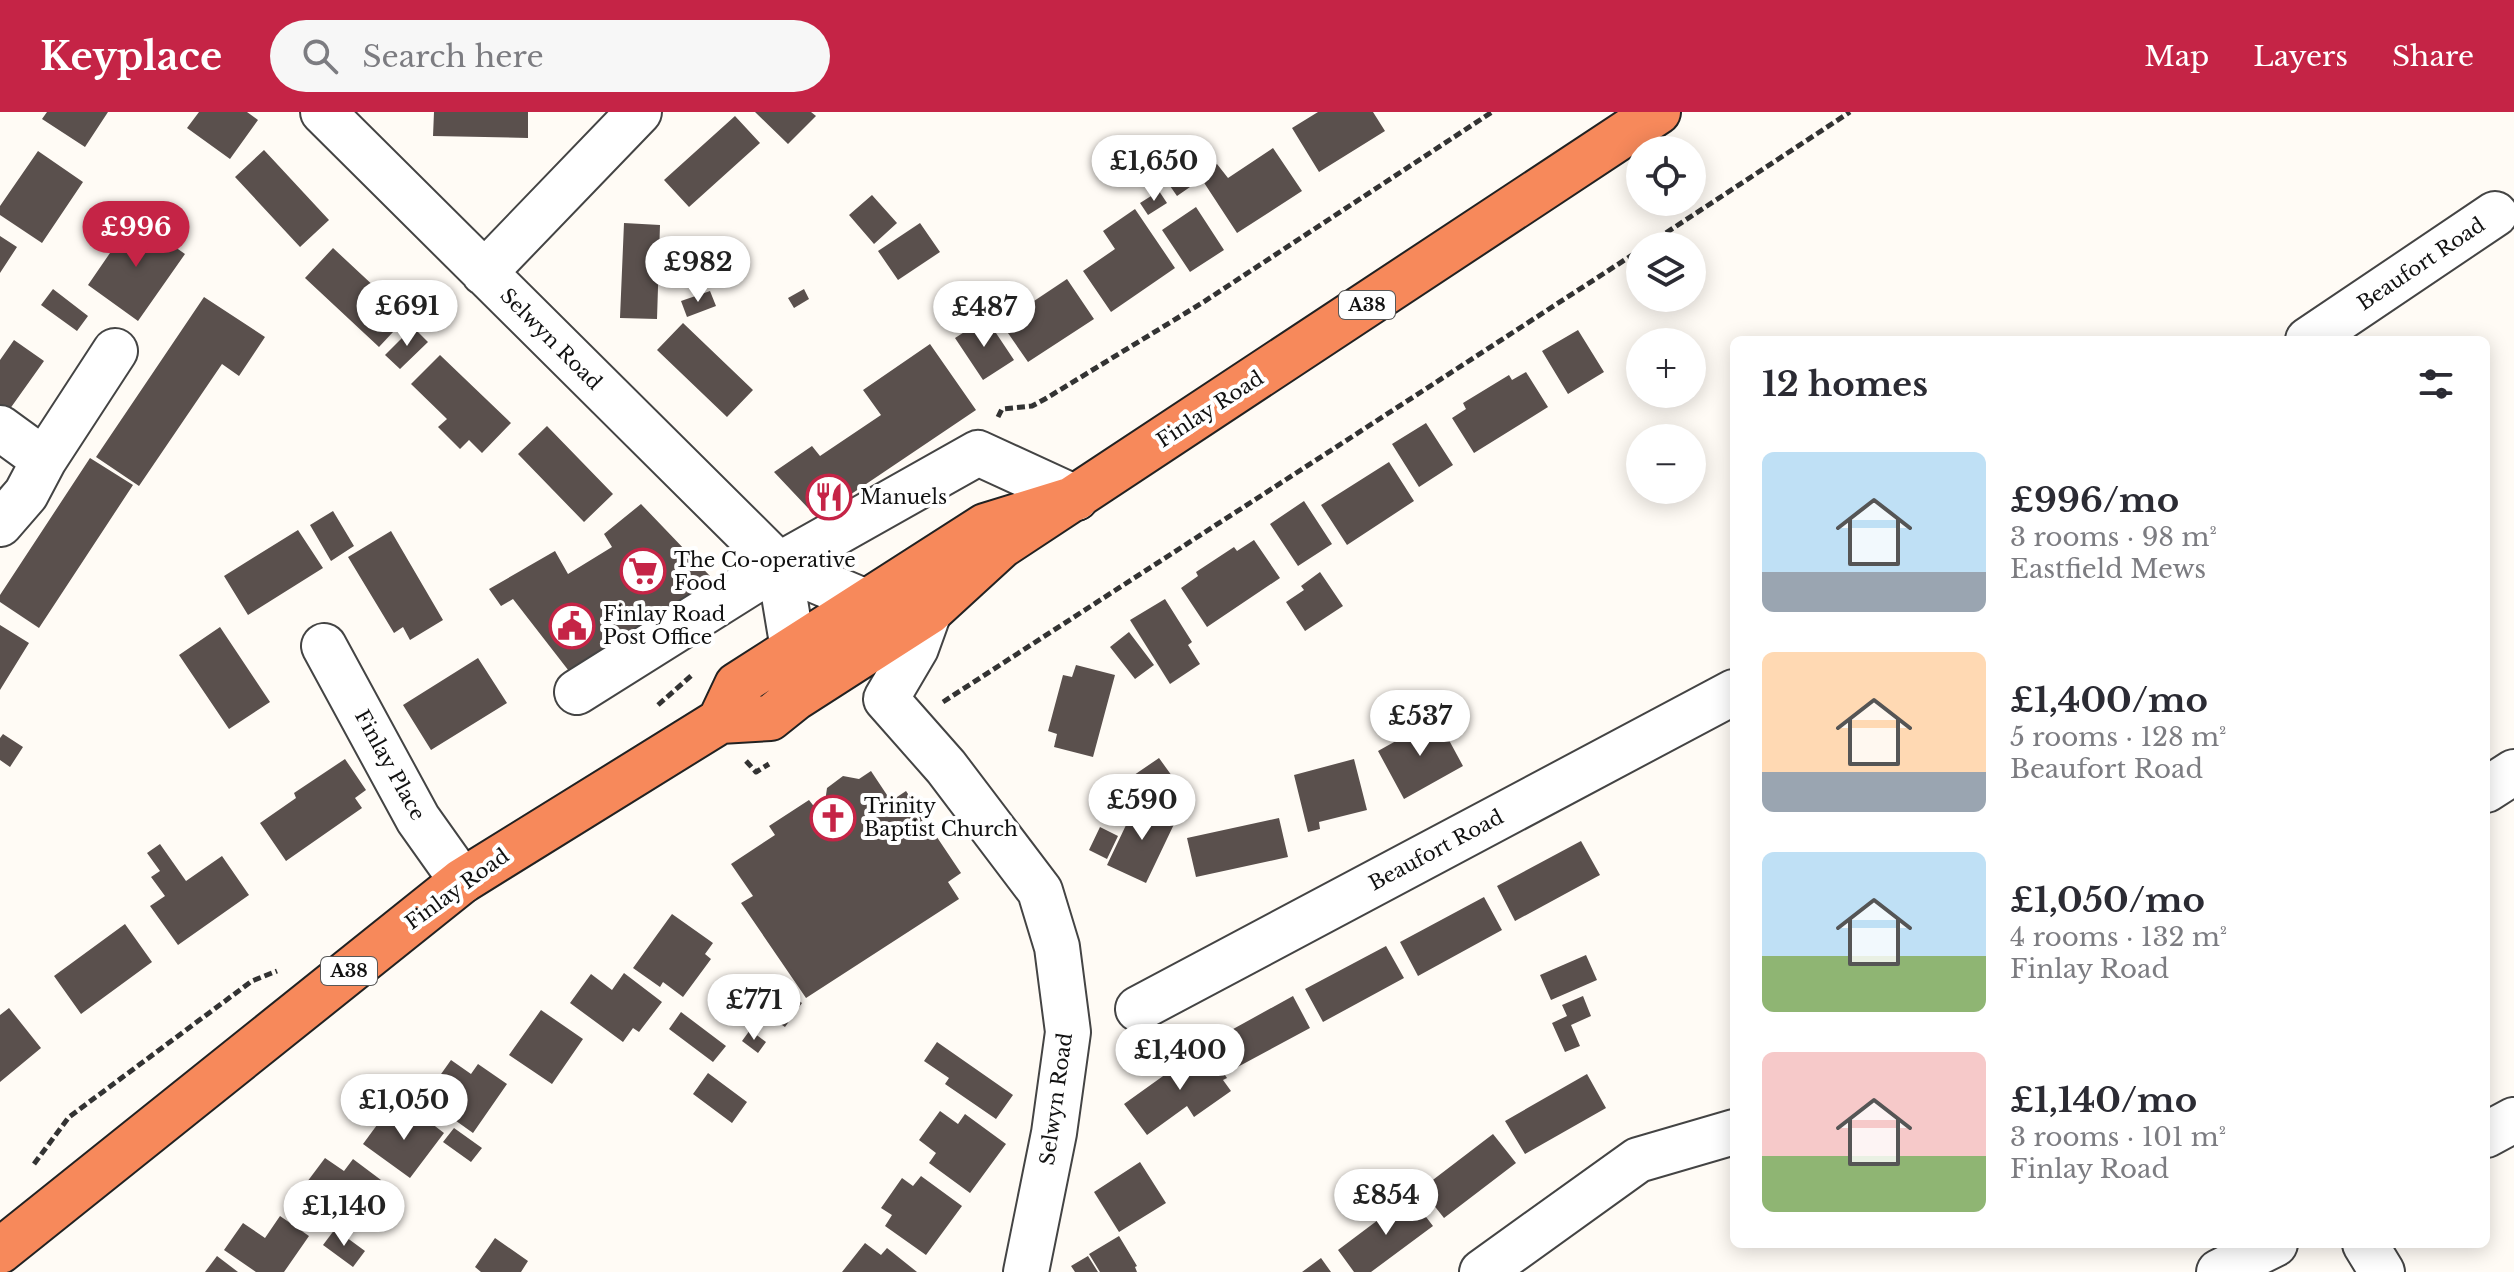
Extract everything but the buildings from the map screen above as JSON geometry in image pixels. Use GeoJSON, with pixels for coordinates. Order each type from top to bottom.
{"type":"FeatureCollection","features":[{"type":"Feature","properties":{"kind":"highway","name":"Finlay Road"},"geometry":{"type":"LineString","coordinates":[[0,1251],[462,881],[720,721],[770,718],[795,698],[929,612],[1001,546],[1658,112]]}},
{"type":"Feature","properties":{"kind":"highway","name":"A38"},"geometry":{"type":"LineString","coordinates":[[720,721],[737,685],[985,526],[1076,498]]}},
{"type":"Feature","properties":{"kind":"street","name":"Selwyn Road"},"geometry":{"type":"LineString","coordinates":[[323,112],[779,565],[866,602]]}},
{"type":"Feature","properties":{"kind":"street"},"geometry":{"type":"LineString","coordinates":[[484,273],[639,112]]}},
{"type":"Feature","properties":{"kind":"street","name":"Beaufort Road"},"geometry":{"type":"LineString","coordinates":[[2314,336],[2495,214]]}},
{"type":"Feature","properties":{"kind":"street"},"geometry":{"type":"LineString","coordinates":[[0,524],[26,494],[44,460],[115,351]]}},
{"type":"Feature","properties":{"kind":"street"},"geometry":{"type":"LineString","coordinates":[[0,428],[44,460]]}},
{"type":"Feature","properties":{"kind":"street"},"geometry":{"type":"LineString","coordinates":[[577,692],[779,565],[978,453],[1076,498]]}},
{"type":"Feature","properties":{"kind":"street"},"geometry":{"type":"LineString","coordinates":[[779,565],[793,649]]}},
{"type":"Feature","properties":{"kind":"street","name":"Selwyn Road"},"geometry":{"type":"LineString","coordinates":[[929,612],[916,648],[886,699],[946,767],[1040,891],[1057,947],[1068,1032],[1054,1133],[1026,1272]]}},
{"type":"Feature","properties":{"kind":"street","name":"Finlay Place"},"geometry":{"type":"LineString","coordinates":[[324,646],[418,819],[462,881]]}},
{"type":"Feature","properties":{"kind":"street","name":"Beaufort Road"},"geometry":{"type":"LineString","coordinates":[[1138,1009],[1730,694]]}},
{"type":"Feature","properties":{"kind":"street"},"geometry":{"type":"LineString","coordinates":[[2490,787],[2514,772]]}},
{"type":"Feature","properties":{"kind":"street"},"geometry":{"type":"LineString","coordinates":[[2490,1133],[2514,1120]]}},
{"type":"Feature","properties":{"kind":"street"},"geometry":{"type":"LineString","coordinates":[[1482,1272],[1638,1160],[1730,1133]]}},
{"type":"Feature","properties":{"kind":"street"},"geometry":{"type":"LineString","coordinates":[[2219,1272],[2267,1248]]}},
{"type":"Feature","properties":{"kind":"street"},"geometry":{"type":"LineString","coordinates":[[2367,1248],[2382,1272]]}},
{"type":"Feature","properties":{"kind":"path"},"geometry":{"type":"LineString","coordinates":[[978,453],[1002,409],[1032,406],[1045,399],[1202,303],[1492,112]]}},
{"type":"Feature","properties":{"kind":"path"},"geometry":{"type":"LineString","coordinates":[[1667,232],[1850,112]]}},
{"type":"Feature","properties":{"kind":"path"},"geometry":{"type":"LineString","coordinates":[[909,725],[1626,259]]}},
{"type":"Feature","properties":{"kind":"place","name":"Manuels"},"geometry":{"type":"Point","coordinates":[829,497]}},
{"type":"Feature","properties":{"kind":"place","name":"The Co-operative Food"},"geometry":{"type":"Point","coordinates":[643,571]}},
{"type":"Feature","properties":{"kind":"place","name":"Finlay Road Post Office"},"geometry":{"type":"Point","coordinates":[572,626]}},
{"type":"Feature","properties":{"kind":"place","name":"Trinity Baptist Church"},"geometry":{"type":"Point","coordinates":[833,818]}}]}
